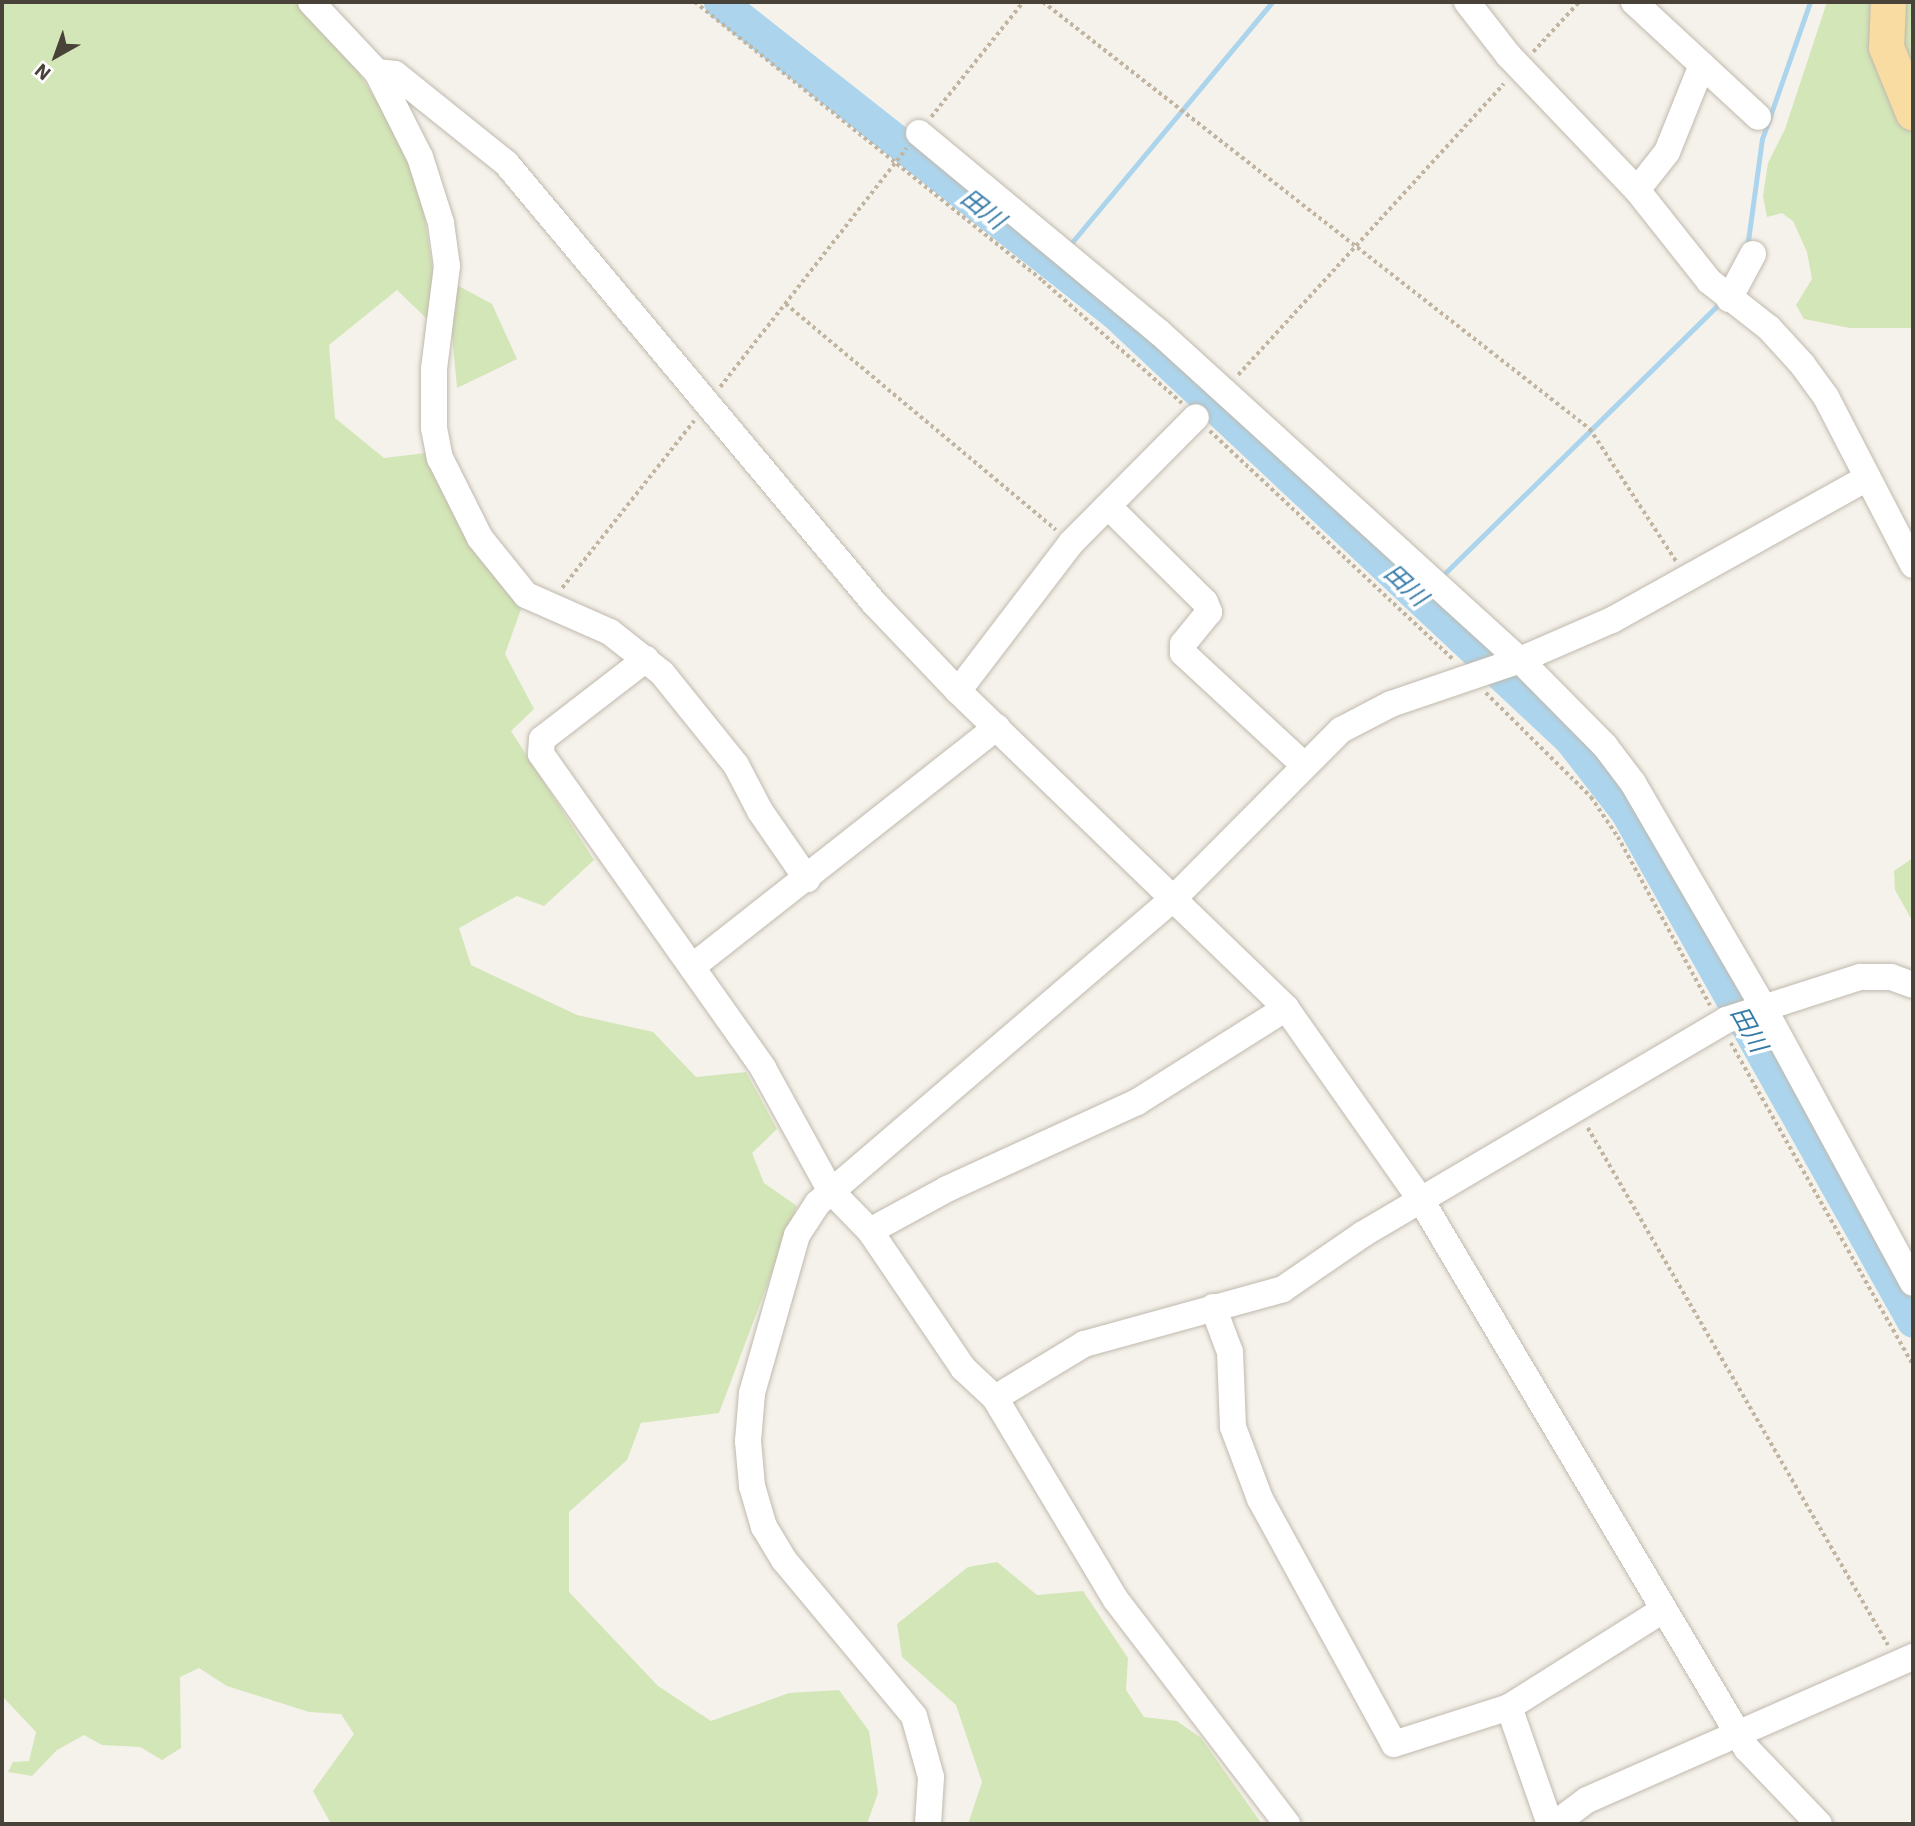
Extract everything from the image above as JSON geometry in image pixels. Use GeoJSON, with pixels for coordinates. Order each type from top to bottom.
{"type":"FeatureCollection","features":[{"type":"Feature","properties":{"kind":"main road"},"geometry":{"type":"LineString","coordinates":[[1888,2],[1886,47],[1913,113]]}},
{"type":"Feature","properties":{"kind":"street"},"geometry":{"type":"LineString","coordinates":[[311,2],[376,72],[420,157],[441,223],[447,266],[434,369],[434,428],[440,458],[480,538],[503,572],[526,595],[548,607],[610,632],[646,659],[736,765],[760,811],[807,879]]}},
{"type":"Feature","properties":{"kind":"street"},"geometry":{"type":"LineString","coordinates":[[1466,2],[1520,66],[1637,190],[1709,281],[1769,328],[1802,364],[1826,397],[1913,565]]}},
{"type":"Feature","properties":{"kind":"street"},"geometry":{"type":"LineString","coordinates":[[1634,2],[1758,117]]}},
{"type":"Feature","properties":{"kind":"street"},"geometry":{"type":"LineString","coordinates":[[1637,190],[1667,152],[1702,65]]}},
{"type":"Feature","properties":{"kind":"street"},"geometry":{"type":"LineString","coordinates":[[376,72],[395,74],[485,141],[709,402],[874,604],[958,691],[1286,1008],[1421,1200],[1747,1749],[1819,1824]]}},
{"type":"Feature","properties":{"kind":"street"},"geometry":{"type":"LineString","coordinates":[[919,133],[1098,278],[1224,391],[1605,746],[1633,783],[1913,1283]]}},
{"type":"Feature","properties":{"kind":"street"},"geometry":{"type":"LineString","coordinates":[[1729,299],[1753,254]]}},
{"type":"Feature","properties":{"kind":"street"},"geometry":{"type":"LineString","coordinates":[[958,691],[1071,543],[1196,417]]}},
{"type":"Feature","properties":{"kind":"street"},"geometry":{"type":"LineString","coordinates":[[928,1824],[931,1777],[914,1716],[784,1560],[764,1527],[752,1486],[748,1441],[752,1393],[797,1235],[830,1190],[1174,898],[1341,730],[1365,715],[1514,662],[1612,620],[1867,478]]}},
{"type":"Feature","properties":{"kind":"street"},"geometry":{"type":"LineString","coordinates":[[1108,506],[1205,602],[1209,612],[1183,644],[1184,653],[1304,765]]}},
{"type":"Feature","properties":{"kind":"street"},"geometry":{"type":"LineString","coordinates":[[646,659],[542,739],[541,754],[763,1069],[830,1190],[870,1231],[933,1329],[963,1368],[995,1398],[1116,1600],[1287,1824]]}},
{"type":"Feature","properties":{"kind":"street"},"geometry":{"type":"LineString","coordinates":[[692,967],[997,727]]}},
{"type":"Feature","properties":{"kind":"street"},"geometry":{"type":"LineString","coordinates":[[995,1398],[1084,1344],[1283,1289],[1421,1200],[1723,1021],[1758,1007],[1860,977],[1891,977],[1913,985]]}},
{"type":"Feature","properties":{"kind":"street"},"geometry":{"type":"LineString","coordinates":[[870,1231],[947,1189],[1137,1102],[1286,1008]]}},
{"type":"Feature","properties":{"kind":"street"},"geometry":{"type":"LineString","coordinates":[[1213,1307],[1230,1352],[1233,1427],[1260,1499],[1394,1744],[1509,1707],[1663,1610]]}},
{"type":"Feature","properties":{"kind":"street"},"geometry":{"type":"LineString","coordinates":[[1509,1707],[1552,1824],[1587,1800],[1907,1659]]}},
{"type":"Feature","properties":{"kind":"path"},"geometry":{"type":"LineString","coordinates":[[695,2],[1043,281],[1196,417],[1475,676],[1591,797],[1618,837],[1723,1021],[1913,1365]]}},
{"type":"Feature","properties":{"kind":"path"},"geometry":{"type":"LineString","coordinates":[[919,133],[1023,2]]}},
{"type":"Feature","properties":{"kind":"path"},"geometry":{"type":"LineString","coordinates":[[1043,2],[1359,244],[1590,429],[1687,577]]}},
{"type":"Feature","properties":{"kind":"path"},"geometry":{"type":"LineString","coordinates":[[1224,391],[1579,2]]}},
{"type":"Feature","properties":{"kind":"path"},"geometry":{"type":"LineString","coordinates":[[548,607],[895,161]]}},
{"type":"Feature","properties":{"kind":"path"},"geometry":{"type":"LineString","coordinates":[[786,304],[1071,543]]}},
{"type":"Feature","properties":{"kind":"path"},"geometry":{"type":"LineString","coordinates":[[1576,1108],[1907,1659]]}},
{"type":"Feature","properties":{"kind":"green space"},"geometry":{"type":"Polygon","coordinates":[[[2,2],[298,2],[353,63],[404,145],[423,207],[433,272],[492,304],[517,359],[457,388],[451,323],[426,318],[397,290],[329,345],[335,418],[384,458],[426,453],[525,598],[505,654],[534,709],[511,731],[594,860],[544,906],[517,896],[459,928],[471,965],[577,1015],[653,1032],[696,1077],[746,1072],[777,1129],[752,1153],[764,1183],[797,1206],[719,1413],[641,1423],[627,1460],[569,1512],[569,1592],[658,1686],[711,1721],[789,1693],[839,1690],[869,1731],[878,1793],[867,1824],[331,1824],[313,1791],[354,1734],[341,1714],[309,1712],[227,1686],[199,1668],[180,1677],[181,1748],[162,1760],[140,1747],[102,1745],[84,1735],[57,1750],[32,1776],[8,1772],[13,1762],[29,1761],[36,1732],[2,1696],[2,2]]]}},
{"type":"Feature","properties":{"kind":"green space"},"geometry":{"type":"Polygon","coordinates":[[[1827,2],[1913,2],[1913,328],[1850,328],[1804,319],[1796,305],[1812,279],[1807,252],[1793,221],[1782,213],[1767,217],[1763,196],[1768,163],[1785,129],[1827,2]]]}},
{"type":"Feature","properties":{"kind":"green space"},"geometry":{"type":"Polygon","coordinates":[[[1913,858],[1913,922],[1895,890],[1894,871],[1913,858]]]}},
{"type":"Feature","properties":{"kind":"green space"},"geometry":{"type":"Polygon","coordinates":[[[997,1562],[1037,1595],[1083,1591],[1128,1658],[1126,1690],[1144,1717],[1177,1721],[1201,1738],[1262,1824],[968,1824],[982,1782],[956,1705],[902,1657],[897,1624],[968,1567],[997,1562]]]}},
{"type":"Feature","properties":{"kind":"waterway","name":"田川"},"geometry":{"type":"LineString","coordinates":[[720,2],[1113,311],[1570,739],[1626,811],[1913,1321]]}},
{"type":"Feature","properties":{"kind":"waterway"},"geometry":{"type":"LineString","coordinates":[[1068,247],[1272,2]]}},
{"type":"Feature","properties":{"kind":"waterway"},"geometry":{"type":"LineString","coordinates":[[1747,248],[1762,139],[1810,2]]}},
{"type":"Feature","properties":{"kind":"waterway"},"geometry":{"type":"LineString","coordinates":[[1440,578],[1722,301]]}},
{"type":"Feature","properties":{"kind":"waterway"},"geometry":{"type":"LineString","coordinates":[[1419,599],[1430,588]]}}]}
